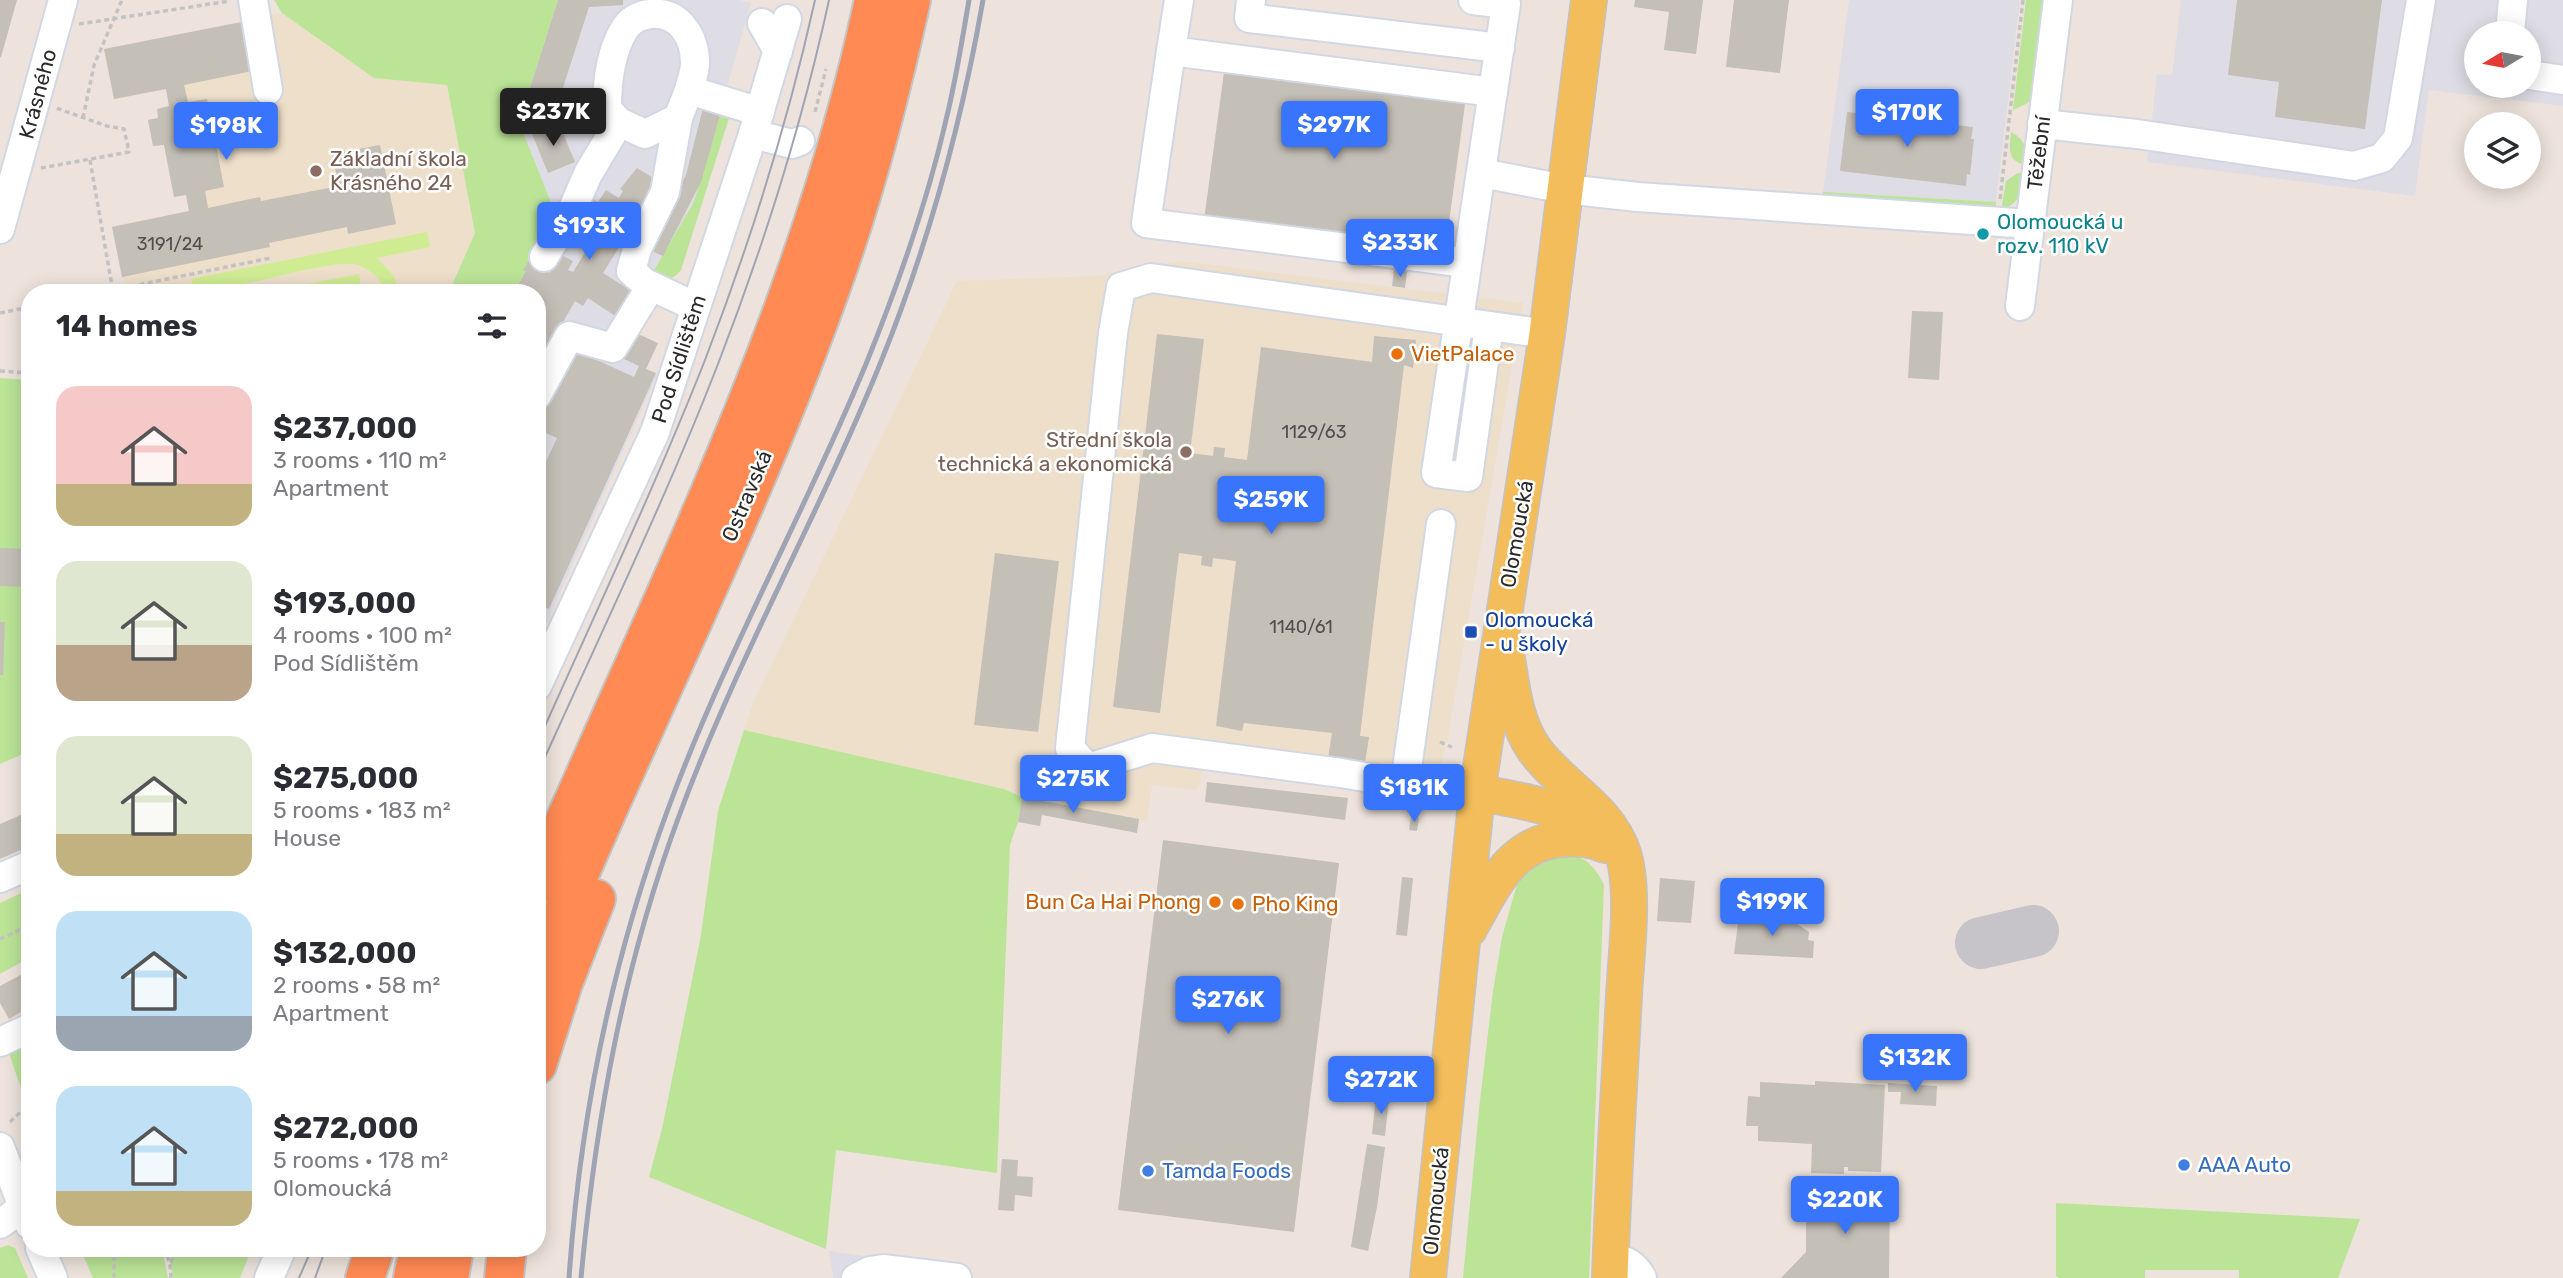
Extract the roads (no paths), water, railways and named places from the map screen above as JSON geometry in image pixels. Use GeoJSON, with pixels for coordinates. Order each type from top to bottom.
{"type":"FeatureCollection","features":[{"type":"Feature","properties":{"kind":"highway","name":"Ostravská"},"geometry":{"type":"LineString","coordinates":[[546,865],[735,435],[795,283],[846,115],[874,0]]}},
{"type":"Feature","properties":{"kind":"highway","name":"Ostravská"},"geometry":{"type":"LineString","coordinates":[[546,953],[715,570],[797,376],[856,214],[911,0]]}},
{"type":"Feature","properties":{"kind":"highway"},"geometry":{"type":"LineString","coordinates":[[546,1038],[564,983],[670,709],[715,570]]}},
{"type":"Feature","properties":{"kind":"highway"},"geometry":{"type":"LineString","coordinates":[[546,827],[597,723],[631,672]]}},
{"type":"Feature","properties":{"kind":"highway"},"geometry":{"type":"LineString","coordinates":[[365,1278],[372,1257]]}},
{"type":"Feature","properties":{"kind":"highway"},"geometry":{"type":"LineString","coordinates":[[413,1278],[417,1257]]}},
{"type":"Feature","properties":{"kind":"highway"},"geometry":{"type":"LineString","coordinates":[[449,1278],[452,1257]]}},
{"type":"Feature","properties":{"kind":"highway"},"geometry":{"type":"LineString","coordinates":[[504,1278],[506,1257]]}},
{"type":"Feature","properties":{"kind":"main road","name":"Olomoucká"},"geometry":{"type":"LineString","coordinates":[[1428,1278],[1477,793],[1547,334],[1589,0]]}},
{"type":"Feature","properties":{"kind":"main road"},"geometry":{"type":"LineString","coordinates":[[1501,623],[1513,701],[1525,734],[1539,755],[1596,808],[1609,824],[1626,867],[1628,901],[1610,1268]]}},
{"type":"Feature","properties":{"kind":"main road"},"geometry":{"type":"LineString","coordinates":[[1477,793],[1525,801],[1570,817],[1598,834],[1611,848],[1623,871],[1628,901]]}},
{"type":"Feature","properties":{"kind":"main road"},"geometry":{"type":"LineString","coordinates":[[1462,942],[1498,880],[1528,847],[1557,839],[1580,838],[1593,839],[1611,848]]}},
{"type":"Feature","properties":{"kind":"street"},"geometry":{"type":"LineString","coordinates":[[253,0],[268,90]]}},
{"type":"Feature","properties":{"kind":"street"},"geometry":{"type":"LineString","coordinates":[[1179,0],[1146,223],[1467,262]]}},
{"type":"Feature","properties":{"kind":"street"},"geometry":{"type":"LineString","coordinates":[[1473,0],[1506,4],[1436,473],[1468,477],[1489,327]]}},
{"type":"Feature","properties":{"kind":"street","name":"Těžební"},"geometry":{"type":"LineString","coordinates":[[2020,306],[2058,0]]}},
{"type":"Feature","properties":{"kind":"street"},"geometry":{"type":"LineString","coordinates":[[2042,124],[2137,134],[2354,166],[2382,158],[2398,138],[2421,0]]}},
{"type":"Feature","properties":{"kind":"street"},"geometry":{"type":"LineString","coordinates":[[2511,21],[2513,0]]}},
{"type":"Feature","properties":{"kind":"street"},"geometry":{"type":"LineString","coordinates":[[1244,60],[1250,9],[1500,48]]}},
{"type":"Feature","properties":{"kind":"street","name":"Krásného"},"geometry":{"type":"LineString","coordinates":[[0,229],[67,13]]}},
{"type":"Feature","properties":{"kind":"street"},"geometry":{"type":"LineString","coordinates":[[678,118],[645,134],[619,122],[607,109],[607,87],[614,57],[625,29],[640,15],[663,13],[681,22],[690,40],[695,64],[678,118],[665,192],[637,249],[631,271],[651,286],[696,307]]}},
{"type":"Feature","properties":{"kind":"street","name":"Pod Sídlištěm"},"geometry":{"type":"LineString","coordinates":[[546,667],[655,432],[757,123],[778,51],[775,21]]}},
{"type":"Feature","properties":{"kind":"street"},"geometry":{"type":"LineString","coordinates":[[1171,51],[1493,92]]}},
{"type":"Feature","properties":{"kind":"street"},"geometry":{"type":"LineString","coordinates":[[2541,77],[2563,80]]}},
{"type":"Feature","properties":{"kind":"street"},"geometry":{"type":"LineString","coordinates":[[689,90],[757,123],[792,144],[800,141]]}},
{"type":"Feature","properties":{"kind":"street"},"geometry":{"type":"LineString","coordinates":[[544,257],[571,213],[588,174],[619,122]]}},
{"type":"Feature","properties":{"kind":"street"},"geometry":{"type":"LineString","coordinates":[[1481,173],[1565,189],[1638,197],[2030,224]]}},
{"type":"Feature","properties":{"kind":"street"},"geometry":{"type":"LineString","coordinates":[[1477,793],[1152,748],[1088,768],[1070,748],[1113,333],[1121,286],[1151,278],[1547,334]]}},
{"type":"Feature","properties":{"kind":"street"},"geometry":{"type":"LineString","coordinates":[[546,378],[569,335],[613,348],[651,286]]}},
{"type":"Feature","properties":{"kind":"street"},"geometry":{"type":"LineString","coordinates":[[1405,783],[1441,524]]}},
{"type":"Feature","properties":{"kind":"street"},"geometry":{"type":"LineString","coordinates":[[0,878],[21,869]]}},
{"type":"Feature","properties":{"kind":"street"},"geometry":{"type":"LineString","coordinates":[[0,1042],[21,1032]]}},
{"type":"Feature","properties":{"kind":"street"},"geometry":{"type":"LineString","coordinates":[[5,1134],[20,1215]]}},
{"type":"Feature","properties":{"kind":"street"},"geometry":{"type":"LineString","coordinates":[[44,1257],[53,1278]]}},
{"type":"Feature","properties":{"kind":"street"},"geometry":{"type":"LineString","coordinates":[[269,1278],[278,1257]]}},
{"type":"Feature","properties":{"kind":"street"},"geometry":{"type":"LineString","coordinates":[[1610,1268],[1629,1262],[1642,1278]]}},
{"type":"Feature","properties":{"kind":"street"},"geometry":{"type":"LineString","coordinates":[[856,1278],[870,1271],[883,1269],[957,1278]]}},
{"type":"Feature","properties":{"kind":"tram line"},"geometry":{"type":"LineString","coordinates":[[546,724],[665,456],[722,316],[780,137],[815,0]]}},
{"type":"Feature","properties":{"kind":"tram line"},"geometry":{"type":"LineString","coordinates":[[546,755],[676,468],[735,319],[794,138],[829,0]]}},
{"type":"Feature","properties":{"kind":"tram line"},"geometry":{"type":"LineString","coordinates":[[299,1278],[308,1257]]}},
{"type":"Feature","properties":{"kind":"tram line"},"geometry":{"type":"LineString","coordinates":[[315,1278],[323,1257]]}},
{"type":"Feature","properties":{"kind":"railway"},"geometry":{"type":"LineString","coordinates":[[569,1278],[590,1099],[630,923],[690,752],[842,420],[889,304],[921,213],[938,151],[953,90],[969,0]]}},
{"type":"Feature","properties":{"kind":"railway"},"geometry":{"type":"LineString","coordinates":[[581,1278],[604,1101],[627,986],[659,873],[701,758],[856,421],[897,320],[941,185],[983,0]]}},
{"type":"Feature","properties":{"kind":"place","name":"Základní škola Krásného 24"},"geometry":{"type":"Point","coordinates":[316,171]}},
{"type":"Feature","properties":{"kind":"place","name":"Olomoucká u rozv. 110 kV"},"geometry":{"type":"Point","coordinates":[1983,234]}},
{"type":"Feature","properties":{"kind":"place","name":"VietPalace"},"geometry":{"type":"Point","coordinates":[1397,354]}},
{"type":"Feature","properties":{"kind":"place","name":"Střední škola technická a ekonomická"},"geometry":{"type":"Point","coordinates":[1186,452]}},
{"type":"Feature","properties":{"kind":"place","name":"Olomoucká - u školy"},"geometry":{"type":"Point","coordinates":[1471,632]}},
{"type":"Feature","properties":{"kind":"place","name":"Bun Ca Hai Phong"},"geometry":{"type":"Point","coordinates":[1215,902]}},
{"type":"Feature","properties":{"kind":"place","name":"Pho King"},"geometry":{"type":"Point","coordinates":[1238,904]}},
{"type":"Feature","properties":{"kind":"place","name":"AAA Auto"},"geometry":{"type":"Point","coordinates":[2184,1165]}},
{"type":"Feature","properties":{"kind":"place","name":"Tamda Foods"},"geometry":{"type":"Point","coordinates":[1148,1171]}}]}
